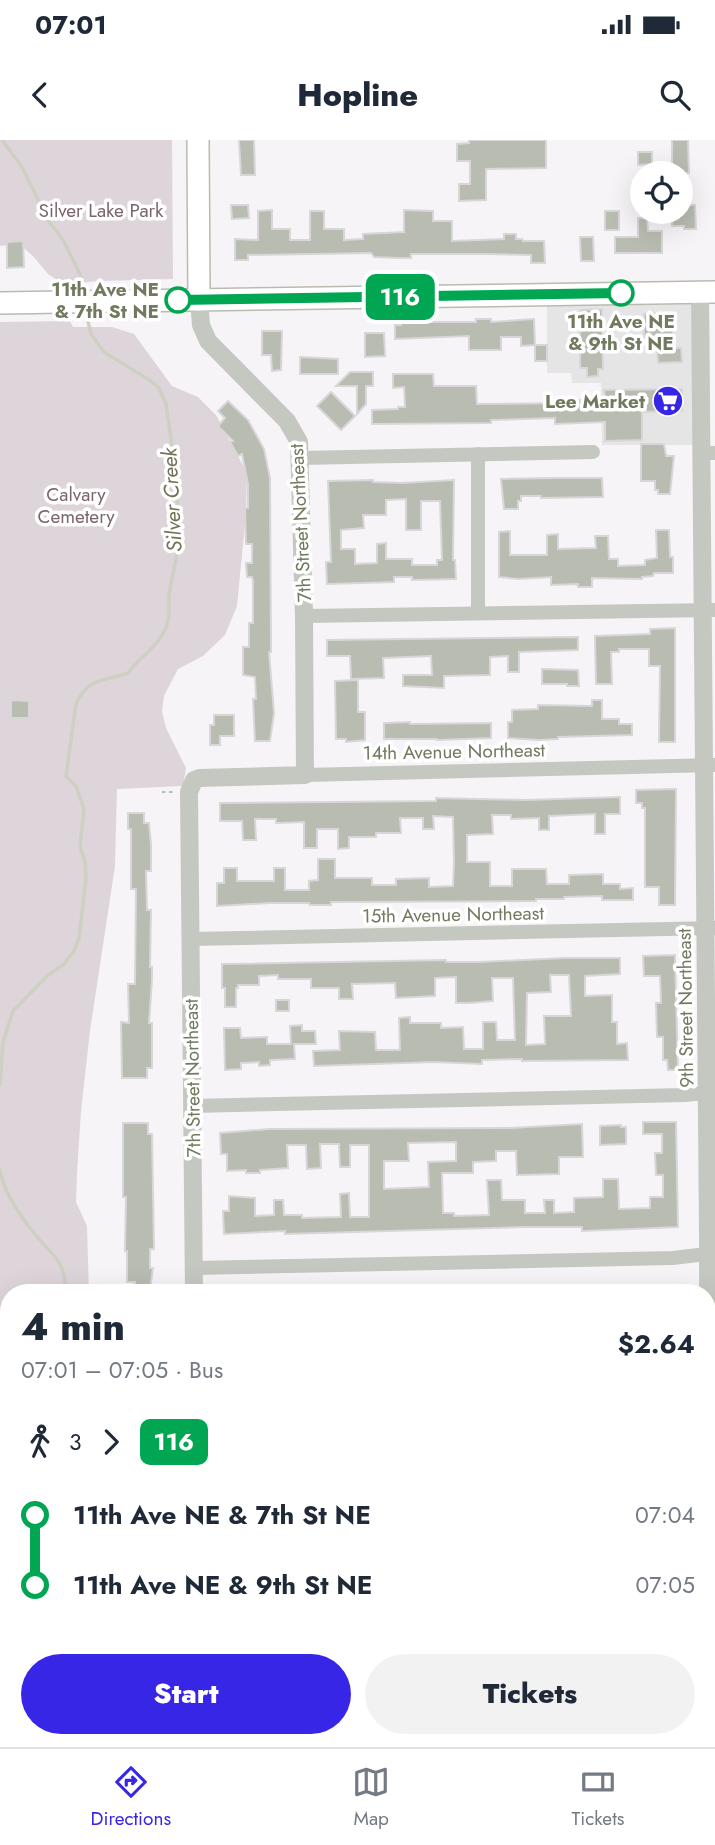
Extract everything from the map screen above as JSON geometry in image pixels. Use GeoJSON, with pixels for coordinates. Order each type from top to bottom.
{"type":"FeatureCollection","features":[{"type":"Feature","properties":{"kind":"main road","name":"7th Street Northeast"},"geometry":{"type":"LineString","coordinates":[[198,140],[200,300]]}},
{"type":"Feature","properties":{"kind":"main road"},"geometry":{"type":"LineString","coordinates":[[0,303],[707,292]]}},
{"type":"Feature","properties":{"kind":"street","name":"9th Street Northeast"},"geometry":{"type":"LineString","coordinates":[[707,292],[712,1284]]}},
{"type":"Feature","properties":{"kind":"street","name":"7th Street Northeast"},"geometry":{"type":"LineString","coordinates":[[200,300],[201,325],[208,341],[287,421],[299,442],[305,775]]}},
{"type":"Feature","properties":{"kind":"street"},"geometry":{"type":"LineString","coordinates":[[301,458],[593,452]]}},
{"type":"Feature","properties":{"kind":"street"},"geometry":{"type":"LineString","coordinates":[[478,454],[478,612]]}},
{"type":"Feature","properties":{"kind":"street"},"geometry":{"type":"LineString","coordinates":[[304,616],[708,610]]}},
{"type":"Feature","properties":{"kind":"street","name":"14th Avenue Northeast"},"geometry":{"type":"LineString","coordinates":[[194,780],[206,777],[709,765]]}},
{"type":"Feature","properties":{"kind":"street","name":"7th Street Northeast"},"geometry":{"type":"LineString","coordinates":[[194,780],[189,792],[194,1284]]}},
{"type":"Feature","properties":{"kind":"street","name":"15th Avenue Northeast"},"geometry":{"type":"LineString","coordinates":[[191,939],[710,928]]}},
{"type":"Feature","properties":{"kind":"street"},"geometry":{"type":"LineString","coordinates":[[192,1105],[685,1095],[711,1092]]}},
{"type":"Feature","properties":{"kind":"street"},"geometry":{"type":"LineString","coordinates":[[194,1268],[674,1258],[712,1254]]}},
{"type":"Feature","properties":{"kind":"shaded area"},"geometry":{"type":"Polygon","coordinates":[[[709,302],[710,445],[602,445],[601,383],[572,383],[571,373],[547,373],[547,303],[709,302]]]}},
{"type":"Feature","properties":{"kind":"green space","name":"Silver Lake Park"},"geometry":{"type":"Polygon","coordinates":[[[0,140],[172,140],[173,279],[63,284],[48,274],[19,244],[0,246],[0,140]]]}},
{"type":"Feature","properties":{"kind":"green space","name":"Calvary Cemetery"},"geometry":{"type":"Polygon","coordinates":[[[70,321],[73,327],[112,327],[134,334],[172,386],[198,397],[216,415],[247,473],[237,606],[225,635],[203,656],[178,669],[164,696],[162,711],[166,728],[186,768],[183,786],[117,789],[115,866],[90,1031],[77,1174],[76,1202],[87,1226],[89,1284],[0,1284],[0,322],[70,321]]]}},
{"type":"Feature","properties":{"kind":"building"},"geometry":{"type":"Polygon","coordinates":[[[239,140],[254,140],[255,175],[241,175],[239,140]]]}},
{"type":"Feature","properties":{"kind":"building"},"geometry":{"type":"Polygon","coordinates":[[[469,140],[546,140],[546,168],[486,169],[486,200],[459,201],[459,184],[470,184],[470,161],[457,161],[457,144],[469,143],[469,140]]]}},
{"type":"Feature","properties":{"kind":"building"},"geometry":{"type":"Polygon","coordinates":[[[672,140],[688,140],[689,161],[672,161],[672,140]]]}},
{"type":"Feature","properties":{"kind":"building"},"geometry":{"type":"Polygon","coordinates":[[[638,152],[652,152],[652,161],[638,161],[638,152]]]}},
{"type":"Feature","properties":{"kind":"building"},"geometry":{"type":"Polygon","coordinates":[[[231,205],[248,205],[249,218],[232,219],[231,205]]]}},
{"type":"Feature","properties":{"kind":"building"},"geometry":{"type":"Polygon","coordinates":[[[695,205],[696,229],[672,226],[693,224],[695,205]]]}},
{"type":"Feature","properties":{"kind":"building"},"geometry":{"type":"Polygon","coordinates":[[[272,210],[272,229],[290,229],[290,240],[310,240],[310,211],[324,211],[324,229],[344,229],[344,240],[363,239],[363,234],[404,232],[404,210],[433,211],[433,221],[452,221],[452,241],[504,239],[504,234],[516,234],[516,239],[523,241],[544,241],[545,263],[531,263],[531,255],[486,254],[411,254],[411,258],[374,257],[371,253],[248,255],[248,260],[235,260],[235,239],[258,240],[258,211],[272,210]]]}},
{"type":"Feature","properties":{"kind":"building"},"geometry":{"type":"Polygon","coordinates":[[[605,211],[619,211],[619,230],[605,230],[605,211]]]}},
{"type":"Feature","properties":{"kind":"building"},"geometry":{"type":"Polygon","coordinates":[[[638,224],[647,224],[648,231],[662,231],[662,253],[615,253],[615,237],[638,237],[638,224]]]}},
{"type":"Feature","properties":{"kind":"building"},"geometry":{"type":"Polygon","coordinates":[[[580,237],[593,237],[594,261],[581,261],[580,237]]]}},
{"type":"Feature","properties":{"kind":"building"},"geometry":{"type":"Polygon","coordinates":[[[23,241],[24,267],[7,268],[7,242],[23,241]]]}},
{"type":"Feature","properties":{"kind":"building"},"geometry":{"type":"Polygon","coordinates":[[[602,309],[603,369],[598,369],[598,376],[587,377],[587,368],[580,368],[580,310],[602,309]]]}},
{"type":"Feature","properties":{"kind":"building"},"geometry":{"type":"Polygon","coordinates":[[[673,313],[673,348],[681,348],[682,362],[658,363],[656,338],[644,338],[644,314],[673,313]]]}},
{"type":"Feature","properties":{"kind":"building"},"geometry":{"type":"Polygon","coordinates":[[[476,319],[491,319],[491,322],[534,319],[535,345],[521,346],[521,337],[501,337],[501,350],[469,350],[469,336],[395,339],[395,325],[401,325],[401,322],[476,322],[476,319]]]}},
{"type":"Feature","properties":{"kind":"building"},"geometry":{"type":"Polygon","coordinates":[[[262,331],[282,331],[281,370],[272,371],[271,355],[262,355],[262,331]]]}},
{"type":"Feature","properties":{"kind":"building"},"geometry":{"type":"Polygon","coordinates":[[[365,333],[384,333],[385,356],[365,357],[365,333]]]}},
{"type":"Feature","properties":{"kind":"building"},"geometry":{"type":"Polygon","coordinates":[[[535,345],[547,345],[547,361],[535,361],[535,345]]]}},
{"type":"Feature","properties":{"kind":"building"},"geometry":{"type":"Polygon","coordinates":[[[300,357],[338,359],[338,374],[300,374],[300,357]]]}},
{"type":"Feature","properties":{"kind":"building"},"geometry":{"type":"Polygon","coordinates":[[[350,372],[373,372],[373,386],[366,386],[366,404],[357,414],[357,386],[336,386],[350,372]]]}},
{"type":"Feature","properties":{"kind":"building"},"geometry":{"type":"Polygon","coordinates":[[[393,374],[433,374],[434,386],[476,386],[477,404],[575,403],[575,400],[605,400],[604,390],[682,389],[682,411],[642,412],[642,440],[605,441],[605,422],[555,424],[555,418],[491,420],[491,423],[372,424],[372,410],[405,407],[404,387],[393,388],[393,374]]]}},
{"type":"Feature","properties":{"kind":"building"},"geometry":{"type":"Polygon","coordinates":[[[331,392],[355,416],[341,430],[317,406],[331,392]]]}},
{"type":"Feature","properties":{"kind":"building"},"geometry":{"type":"Polygon","coordinates":[[[228,401],[248,420],[264,449],[270,478],[269,652],[274,713],[270,741],[255,741],[255,677],[243,675],[243,647],[249,647],[249,623],[253,623],[253,581],[252,577],[247,577],[246,563],[252,563],[252,544],[246,544],[245,508],[248,508],[248,484],[242,454],[238,456],[230,442],[233,441],[218,426],[225,418],[218,411],[228,401]]]}},
{"type":"Feature","properties":{"kind":"building"},"geometry":{"type":"Polygon","coordinates":[[[641,444],[664,444],[666,456],[674,456],[670,494],[658,494],[655,481],[641,481],[641,444]]]}},
{"type":"Feature","properties":{"kind":"building"},"geometry":{"type":"Polygon","coordinates":[[[602,478],[603,497],[521,496],[518,509],[504,509],[501,479],[602,478]]]}},
{"type":"Feature","properties":{"kind":"building"},"geometry":{"type":"Polygon","coordinates":[[[373,480],[402,483],[454,480],[453,560],[456,579],[412,580],[412,577],[394,577],[394,582],[327,584],[326,562],[331,562],[328,481],[373,480]],[[406,499],[386,500],[386,515],[363,515],[364,528],[341,530],[341,549],[355,549],[355,564],[377,563],[377,544],[386,543],[386,559],[412,559],[412,565],[437,565],[437,560],[442,560],[440,501],[421,501],[421,530],[406,530],[406,499]]]}},
{"type":"Feature","properties":{"kind":"building"},"geometry":{"type":"Polygon","coordinates":[[[656,530],[669,530],[673,573],[654,573],[653,576],[642,579],[592,578],[592,587],[578,587],[578,584],[551,585],[551,577],[499,577],[499,532],[510,531],[510,555],[547,555],[547,535],[558,534],[558,549],[596,548],[595,536],[608,536],[609,559],[618,559],[618,566],[645,565],[645,560],[657,558],[656,530]]]}},
{"type":"Feature","properties":{"kind":"building"},"geometry":{"type":"Polygon","coordinates":[[[675,628],[675,742],[659,742],[660,666],[649,666],[649,649],[619,649],[619,652],[611,652],[612,684],[596,684],[595,636],[650,634],[650,629],[675,628]]]}},
{"type":"Feature","properties":{"kind":"building"},"geometry":{"type":"Polygon","coordinates":[[[578,637],[578,650],[519,652],[519,672],[508,672],[508,656],[490,657],[490,675],[444,676],[444,688],[403,686],[403,675],[432,675],[431,656],[383,658],[384,678],[351,679],[350,656],[327,656],[327,640],[578,637]]]}},
{"type":"Feature","properties":{"kind":"building"},"geometry":{"type":"Polygon","coordinates":[[[542,669],[578,670],[579,686],[542,684],[542,669]]]}},
{"type":"Feature","properties":{"kind":"building"},"geometry":{"type":"Polygon","coordinates":[[[358,680],[358,712],[365,712],[365,740],[346,742],[346,739],[336,739],[335,681],[358,680]]]}},
{"type":"Feature","properties":{"kind":"building"},"geometry":{"type":"Polygon","coordinates":[[[11,700],[29,701],[29,718],[11,718],[11,700]]]}},
{"type":"Feature","properties":{"kind":"building"},"geometry":{"type":"Polygon","coordinates":[[[592,700],[602,700],[602,719],[619,719],[619,724],[632,724],[632,735],[539,740],[508,738],[508,722],[512,722],[512,710],[538,709],[538,705],[592,706],[592,700]]]}},
{"type":"Feature","properties":{"kind":"building"},"geometry":{"type":"Polygon","coordinates":[[[214,715],[234,715],[234,736],[220,736],[220,745],[210,745],[210,725],[214,725],[214,715]]]}},
{"type":"Feature","properties":{"kind":"building"},"geometry":{"type":"Polygon","coordinates":[[[384,723],[491,723],[491,738],[384,739],[384,723]]]}},
{"type":"Feature","properties":{"kind":"building"},"geometry":{"type":"Polygon","coordinates":[[[676,789],[675,905],[659,905],[659,887],[645,887],[645,808],[642,808],[642,803],[636,803],[636,790],[676,789]]]}},
{"type":"Feature","properties":{"kind":"building"},"geometry":{"type":"Polygon","coordinates":[[[620,797],[620,814],[605,814],[605,834],[595,834],[595,814],[549,816],[549,830],[539,830],[539,818],[511,819],[511,815],[492,815],[493,834],[467,835],[467,862],[490,862],[490,886],[512,886],[512,869],[546,869],[547,884],[569,884],[569,875],[603,874],[603,884],[620,884],[620,889],[633,888],[633,900],[602,900],[602,896],[536,901],[331,902],[331,905],[270,903],[217,906],[217,883],[224,883],[224,868],[237,868],[237,881],[274,881],[274,868],[285,868],[285,890],[309,890],[309,881],[318,880],[318,859],[335,859],[335,878],[372,878],[372,885],[396,885],[396,879],[429,878],[429,887],[453,886],[454,863],[453,817],[433,816],[434,829],[423,829],[423,818],[400,818],[401,833],[349,837],[349,848],[338,849],[338,829],[317,829],[317,848],[304,848],[304,822],[276,823],[276,819],[255,819],[256,840],[243,840],[242,821],[220,821],[220,803],[620,797]]]}},
{"type":"Feature","properties":{"kind":"building"},"geometry":{"type":"Polygon","coordinates":[[[128,813],[144,813],[144,823],[149,823],[151,845],[151,871],[146,871],[147,910],[151,910],[152,980],[149,1023],[152,1023],[152,1068],[147,1068],[147,1078],[122,1078],[121,1022],[129,1023],[128,984],[135,984],[136,889],[131,889],[131,829],[128,829],[128,813]]]}},
{"type":"Feature","properties":{"kind":"building"},"geometry":{"type":"Polygon","coordinates":[[[675,955],[678,1070],[668,1070],[667,1060],[663,1060],[663,1037],[657,1037],[656,1003],[661,1003],[660,976],[644,976],[643,956],[675,955]]]}},
{"type":"Feature","properties":{"kind":"building"},"geometry":{"type":"Polygon","coordinates":[[[620,958],[620,974],[585,976],[585,996],[612,995],[612,1022],[617,1022],[617,1044],[627,1043],[628,1060],[522,1059],[482,1060],[482,1064],[434,1062],[314,1066],[313,1051],[340,1050],[339,1031],[375,1032],[376,1050],[400,1050],[399,1018],[410,1017],[410,1023],[441,1023],[441,1028],[463,1027],[464,1049],[483,1049],[483,1022],[496,1022],[497,1040],[515,1040],[513,978],[492,978],[493,1001],[469,1003],[456,1003],[456,977],[435,978],[435,996],[396,998],[395,983],[352,984],[353,999],[339,999],[339,988],[311,988],[311,979],[259,976],[259,985],[238,985],[236,1007],[225,1007],[225,988],[222,988],[222,964],[446,960],[479,962],[620,958]],[[550,975],[551,992],[527,993],[526,1045],[545,1044],[544,1016],[571,1016],[569,975],[550,975]]]}},
{"type":"Feature","properties":{"kind":"building"},"geometry":{"type":"Polygon","coordinates":[[[276,1000],[289,1000],[289,1011],[276,1011],[276,1000]]]}},
{"type":"Feature","properties":{"kind":"building"},"geometry":{"type":"Polygon","coordinates":[[[302,1025],[302,1031],[315,1031],[316,1044],[294,1044],[295,1059],[270,1060],[270,1065],[259,1066],[259,1062],[241,1063],[241,1069],[225,1070],[224,1028],[240,1028],[241,1038],[267,1037],[267,1044],[291,1044],[290,1026],[302,1025]]]}},
{"type":"Feature","properties":{"kind":"building"},"geometry":{"type":"Polygon","coordinates":[[[643,1122],[676,1122],[678,1227],[582,1231],[582,1227],[524,1227],[224,1234],[223,1211],[229,1211],[229,1196],[255,1198],[255,1216],[274,1215],[274,1200],[283,1200],[284,1215],[302,1215],[302,1218],[341,1217],[340,1194],[349,1193],[350,1217],[369,1217],[369,1145],[350,1145],[350,1167],[340,1167],[339,1144],[320,1144],[321,1168],[307,1169],[306,1145],[287,1145],[288,1168],[246,1173],[246,1170],[227,1171],[227,1154],[221,1154],[220,1133],[270,1129],[511,1128],[582,1124],[583,1157],[559,1157],[559,1174],[517,1175],[516,1151],[496,1151],[496,1161],[473,1162],[473,1173],[442,1173],[443,1213],[454,1213],[454,1216],[489,1215],[487,1180],[501,1180],[502,1200],[525,1200],[525,1213],[545,1213],[544,1200],[554,1200],[554,1213],[574,1212],[574,1198],[603,1197],[603,1179],[618,1179],[619,1209],[650,1208],[650,1197],[663,1197],[663,1175],[656,1175],[655,1153],[662,1153],[662,1134],[643,1134],[643,1122]],[[456,1142],[408,1143],[409,1161],[384,1161],[384,1189],[429,1187],[428,1162],[456,1161],[456,1142]]]}},
{"type":"Feature","properties":{"kind":"building"},"geometry":{"type":"Polygon","coordinates":[[[123,1123],[148,1123],[148,1134],[152,1134],[154,1249],[150,1249],[150,1268],[153,1268],[151,1284],[127,1282],[126,1197],[123,1197],[123,1123]]]}},
{"type":"Feature","properties":{"kind":"building"},"geometry":{"type":"Polygon","coordinates":[[[600,1126],[626,1127],[626,1144],[600,1145],[600,1126]]]}},
{"type":"Feature","properties":{"kind":"waterway","name":"Silver Creek"},"geometry":{"type":"LineString","coordinates":[[2,140],[22,167],[48,220],[63,240],[81,276],[84,294]]}},
{"type":"Feature","properties":{"kind":"waterway","name":"Silver Creek"},"geometry":{"type":"LineString","coordinates":[[0,1085],[3,1042],[13,1011],[47,976],[64,964],[74,951],[79,938],[86,879],[85,861],[80,847],[84,809],[76,786],[66,776],[76,704],[92,684],[128,673],[163,635],[168,620],[177,550],[177,492],[166,404],[159,388],[151,381],[104,352],[91,334],[85,309]]}},
{"type":"Feature","properties":{"kind":"waterway","name":"Silver Creek"},"geometry":{"type":"LineString","coordinates":[[0,1170],[5,1187],[18,1211],[60,1265],[65,1284]]}},
{"type":"Feature","properties":{"kind":"bus line","name":"116"},"geometry":{"type":"LineString","coordinates":[[178,300],[621,293]]}},
{"type":"Feature","properties":{"kind":"place","name":"11th Ave NE & 9th St NE"},"geometry":{"type":"Point","coordinates":[621,293]}},
{"type":"Feature","properties":{"kind":"place","name":"11th Ave NE & 7th St NE"},"geometry":{"type":"Point","coordinates":[178,300]}},
{"type":"Feature","properties":{"kind":"place","name":"Lee Market"},"geometry":{"type":"Point","coordinates":[668,401]}}]}
